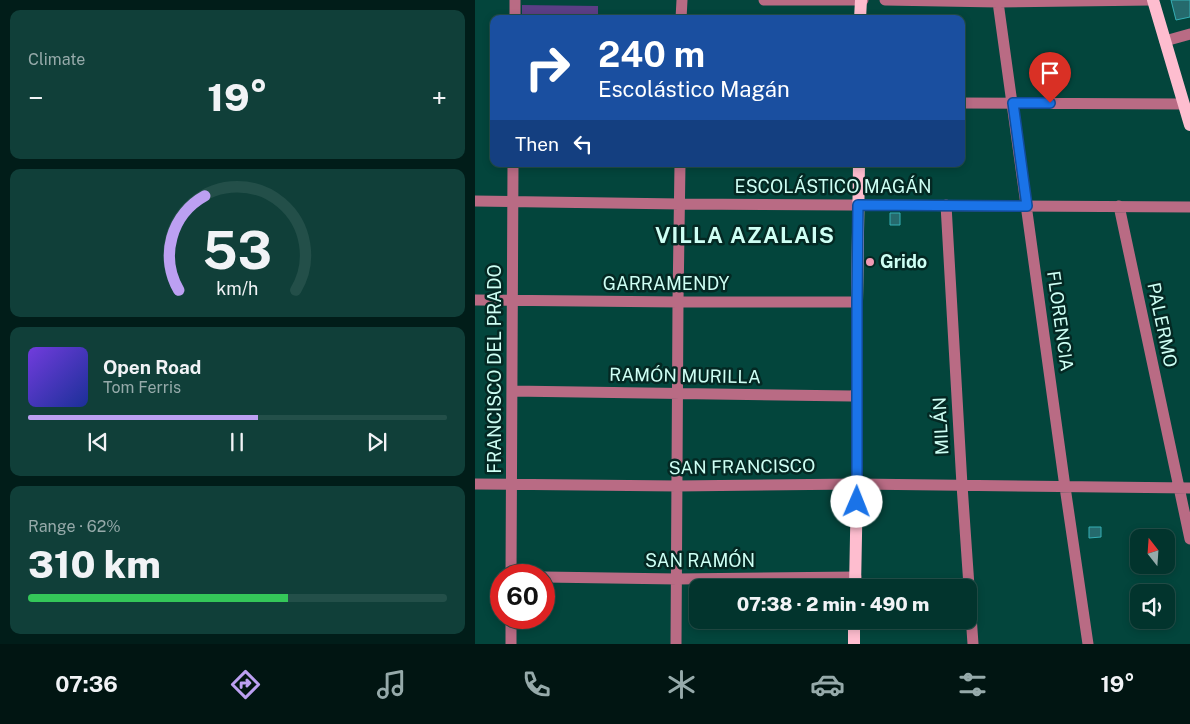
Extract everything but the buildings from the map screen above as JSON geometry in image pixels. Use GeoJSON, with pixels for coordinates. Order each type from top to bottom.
{"type":"FeatureCollection","features":[{"type":"Feature","properties":{"kind":"main road"},"geometry":{"type":"LineString","coordinates":[[860,15],[861,0]]}},
{"type":"Feature","properties":{"kind":"main road"},"geometry":{"type":"LineString","coordinates":[[1152,0],[1190,125]]}},
{"type":"Feature","properties":{"kind":"main road"},"geometry":{"type":"LineString","coordinates":[[855,579],[859,167]]}},
{"type":"Feature","properties":{"kind":"main road"},"geometry":{"type":"LineString","coordinates":[[854,629],[854,644]]}},
{"type":"Feature","properties":{"kind":"street"},"geometry":{"type":"LineString","coordinates":[[515,0],[515,15]]}},
{"type":"Feature","properties":{"kind":"street"},"geometry":{"type":"LineString","coordinates":[[681,15],[682,0]]}},
{"type":"Feature","properties":{"kind":"street"},"geometry":{"type":"LineString","coordinates":[[764,0],[861,0]]}},
{"type":"Feature","properties":{"kind":"street"},"geometry":{"type":"LineString","coordinates":[[885,0],[998,2],[1152,0]]}},
{"type":"Feature","properties":{"kind":"street","name":"FLORENCIA"},"geometry":{"type":"LineString","coordinates":[[998,2],[1088,644]]}},
{"type":"Feature","properties":{"kind":"street"},"geometry":{"type":"LineString","coordinates":[[1165,41],[1190,34]]}},
{"type":"Feature","properties":{"kind":"street"},"geometry":{"type":"LineString","coordinates":[[965,103],[1184,104]]}},
{"type":"Feature","properties":{"kind":"street","name":"FRANCISCO DEL PRADO"},"geometry":{"type":"LineString","coordinates":[[511,564],[513,167]]}},
{"type":"Feature","properties":{"kind":"street"},"geometry":{"type":"LineString","coordinates":[[676,644],[680,167]]}},
{"type":"Feature","properties":{"kind":"street","name":"ESCOLÁSTICO MAGÁN"},"geometry":{"type":"LineString","coordinates":[[475,201],[1190,207]]}},
{"type":"Feature","properties":{"kind":"street","name":"MILÁN"},"geometry":{"type":"LineString","coordinates":[[946,205],[973,644]]}},
{"type":"Feature","properties":{"kind":"street","name":"PALERMO"},"geometry":{"type":"LineString","coordinates":[[1119,206],[1184,488],[1190,539]]}},
{"type":"Feature","properties":{"kind":"street","name":"GARRAMENDY"},"geometry":{"type":"LineString","coordinates":[[475,300],[857,302]]}},
{"type":"Feature","properties":{"kind":"street","name":"RAMÓN MURILLA"},"geometry":{"type":"LineString","coordinates":[[512,391],[851,396],[857,394]]}},
{"type":"Feature","properties":{"kind":"street","name":"SAN FRANCISCO"},"geometry":{"type":"LineString","coordinates":[[475,484],[677,486],[857,484],[1184,488]]}},
{"type":"Feature","properties":{"kind":"street","name":"SAN RAMÓN"},"geometry":{"type":"LineString","coordinates":[[555,577],[689,579]]}},
{"type":"Feature","properties":{"kind":"street"},"geometry":{"type":"LineString","coordinates":[[511,629],[511,644]]}},
{"type":"Feature","properties":{"kind":"shaded area"},"geometry":{"type":"Polygon","coordinates":[[[522,5],[598,6],[598,15],[522,15],[522,5]]]}},
{"type":"Feature","properties":{"kind":"place","name":"Grido"},"geometry":{"type":"Point","coordinates":[870,262]}},
{"type":"Feature","properties":{"kind":"district","name":"VILLA AZALAIS"},"geometry":{"type":"Point","coordinates":[745,235]}},
{"type":"Feature","properties":{"kind":"route"},"geometry":{"type":"LineString","coordinates":[[857,502],[858,205],[1027,206],[1013,103],[1050,103]]}}]}
